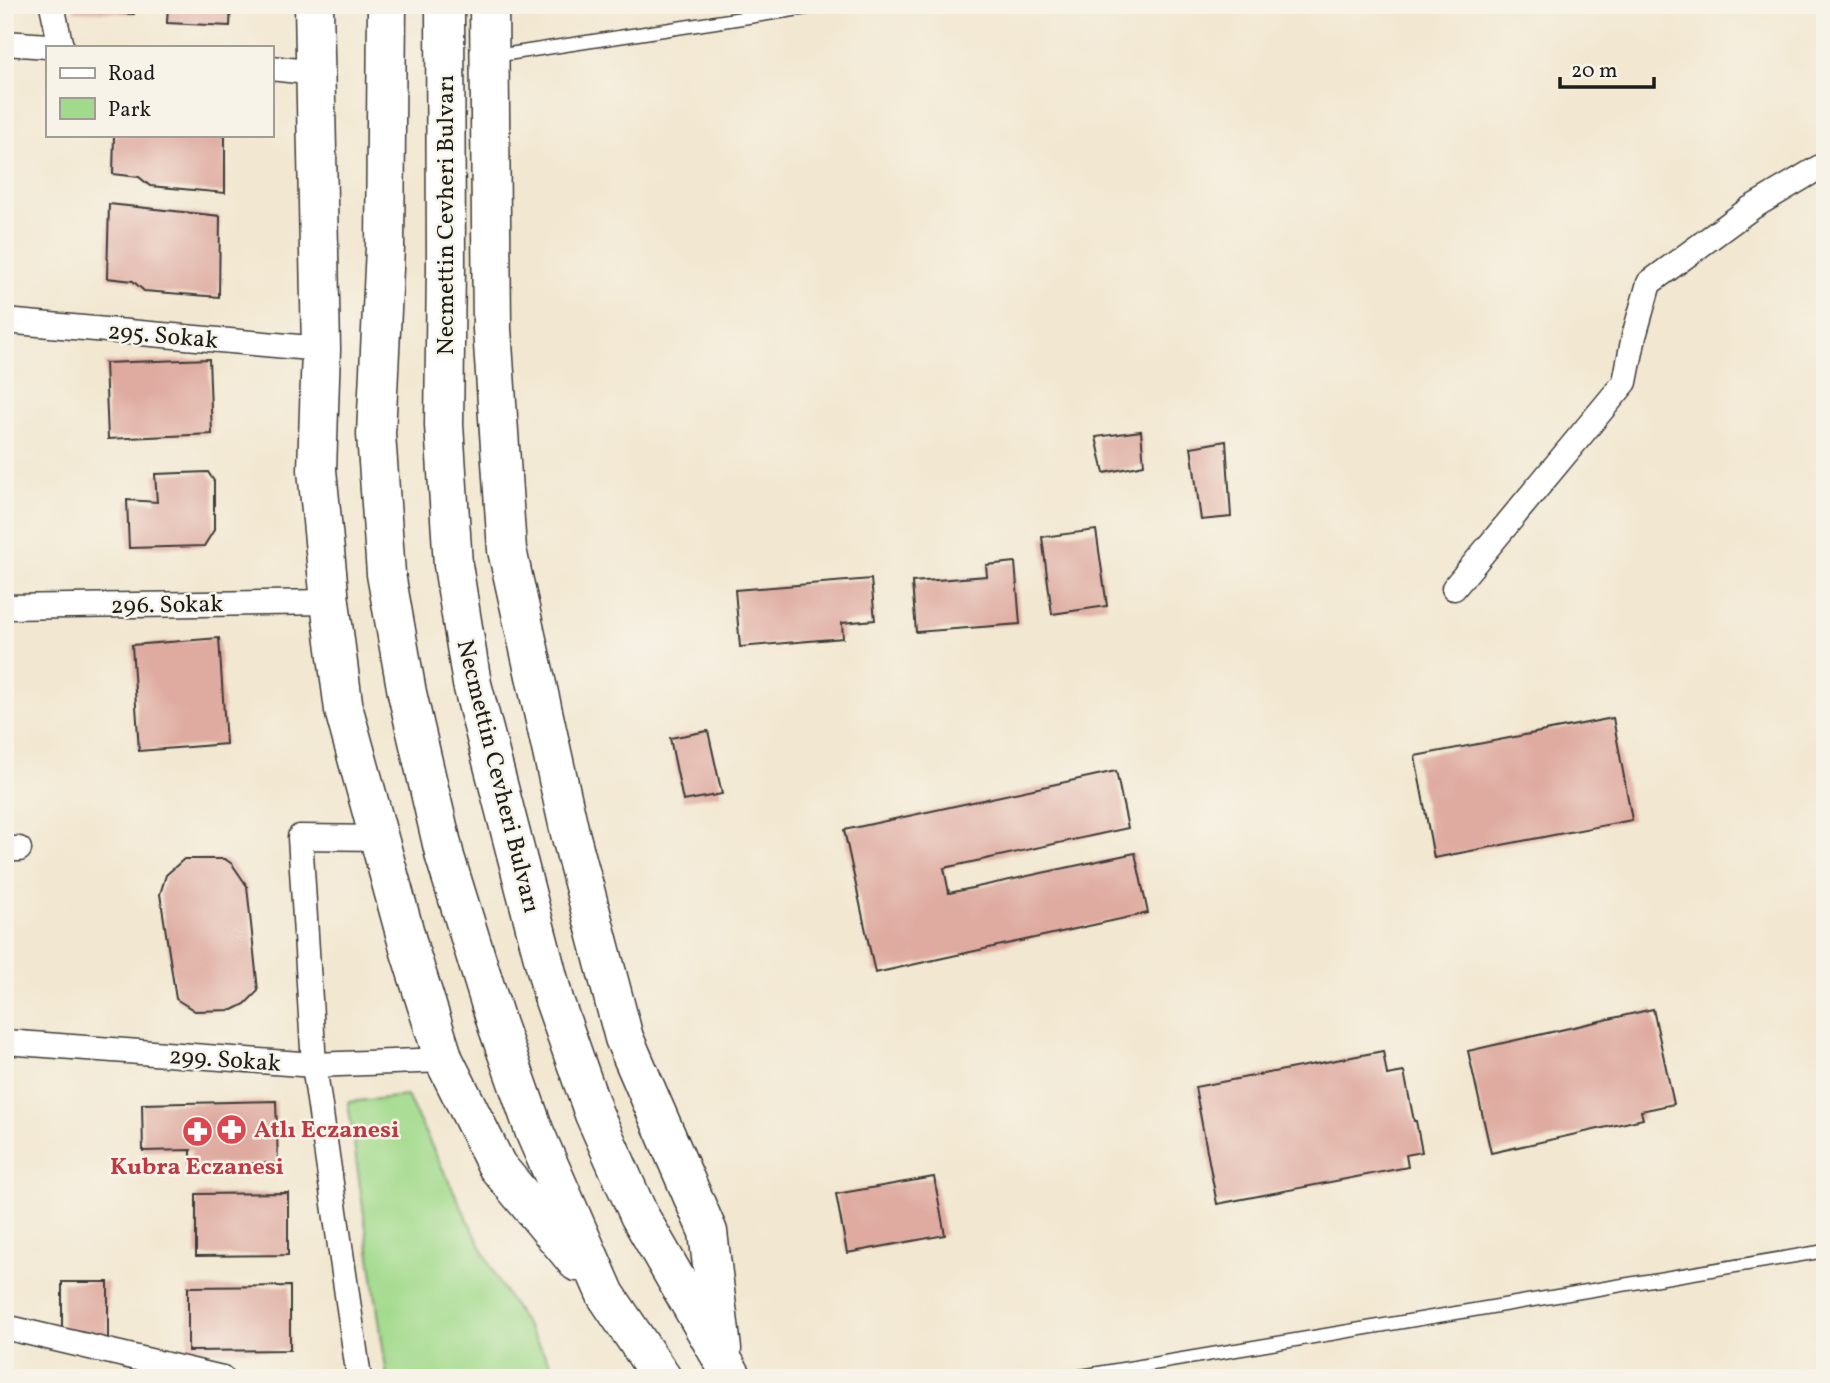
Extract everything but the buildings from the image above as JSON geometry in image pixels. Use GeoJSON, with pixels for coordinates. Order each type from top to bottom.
{"type":"FeatureCollection","features":[{"type":"Feature","properties":{"kind":"main road"},"geometry":{"type":"LineString","coordinates":[[314,5],[321,349],[317,470],[344,710],[410,952],[444,1060],[497,1166],[606,1296],[662,1378]]}},
{"type":"Feature","properties":{"kind":"main road"},"geometry":{"type":"LineString","coordinates":[[387,5],[385,247],[376,434],[386,574],[407,693],[453,883],[497,1025],[535,1133],[606,1296]]}},
{"type":"Feature","properties":{"kind":"main road","name":"Necmettin Cevheri Bulvarı"},"geometry":{"type":"LineString","coordinates":[[445,5],[444,425],[453,565],[472,684],[554,1000],[594,1114],[639,1215],[729,1371]]}},
{"type":"Feature","properties":{"kind":"main road"},"geometry":{"type":"LineString","coordinates":[[489,5],[492,330],[507,550],[570,834],[624,1038],[708,1232],[729,1371]]}},
{"type":"Feature","properties":{"kind":"street"},"geometry":{"type":"LineString","coordinates":[[52,5],[61,46]]}},
{"type":"Feature","properties":{"kind":"street"},"geometry":{"type":"LineString","coordinates":[[5,43],[47,46]]}},
{"type":"Feature","properties":{"kind":"street"},"geometry":{"type":"LineString","coordinates":[[273,68],[316,73]]}},
{"type":"Feature","properties":{"kind":"street"},"geometry":{"type":"LineString","coordinates":[[1454,588],[1625,382],[1649,283],[1751,208],[1825,164]]}},
{"type":"Feature","properties":{"kind":"street","name":"295. Sokak"},"geometry":{"type":"LineString","coordinates":[[5,321],[321,349]]}},
{"type":"Feature","properties":{"kind":"street","name":"296. Sokak"},"geometry":{"type":"LineString","coordinates":[[5,607],[330,602]]}},
{"type":"Feature","properties":{"kind":"street"},"geometry":{"type":"LineString","coordinates":[[359,1378],[314,1065],[300,837],[380,838]]}},
{"type":"Feature","properties":{"kind":"street","name":"299. Sokak"},"geometry":{"type":"LineString","coordinates":[[5,1042],[314,1065],[444,1060]]}},
{"type":"Feature","properties":{"kind":"street"},"geometry":{"type":"LineString","coordinates":[[5,1327],[222,1378]]}},
{"type":"Feature","properties":{"kind":"lane"},"geometry":{"type":"LineString","coordinates":[[488,57],[827,5]]}},
{"type":"Feature","properties":{"kind":"lane"},"geometry":{"type":"LineString","coordinates":[[1069,1378],[1825,1251]]}},
{"type":"Feature","properties":{"kind":"green space"},"geometry":{"type":"Polygon","coordinates":[[[407,1096],[499,1283],[560,1378],[387,1376],[348,1102],[407,1096]]]}},
{"type":"Feature","properties":{"kind":"place","name":"Atlı Eczanesi"},"geometry":{"type":"Point","coordinates":[231,1129]}},
{"type":"Feature","properties":{"kind":"place","name":"Kubra Eczanesi"},"geometry":{"type":"Point","coordinates":[197,1132]}}]}
